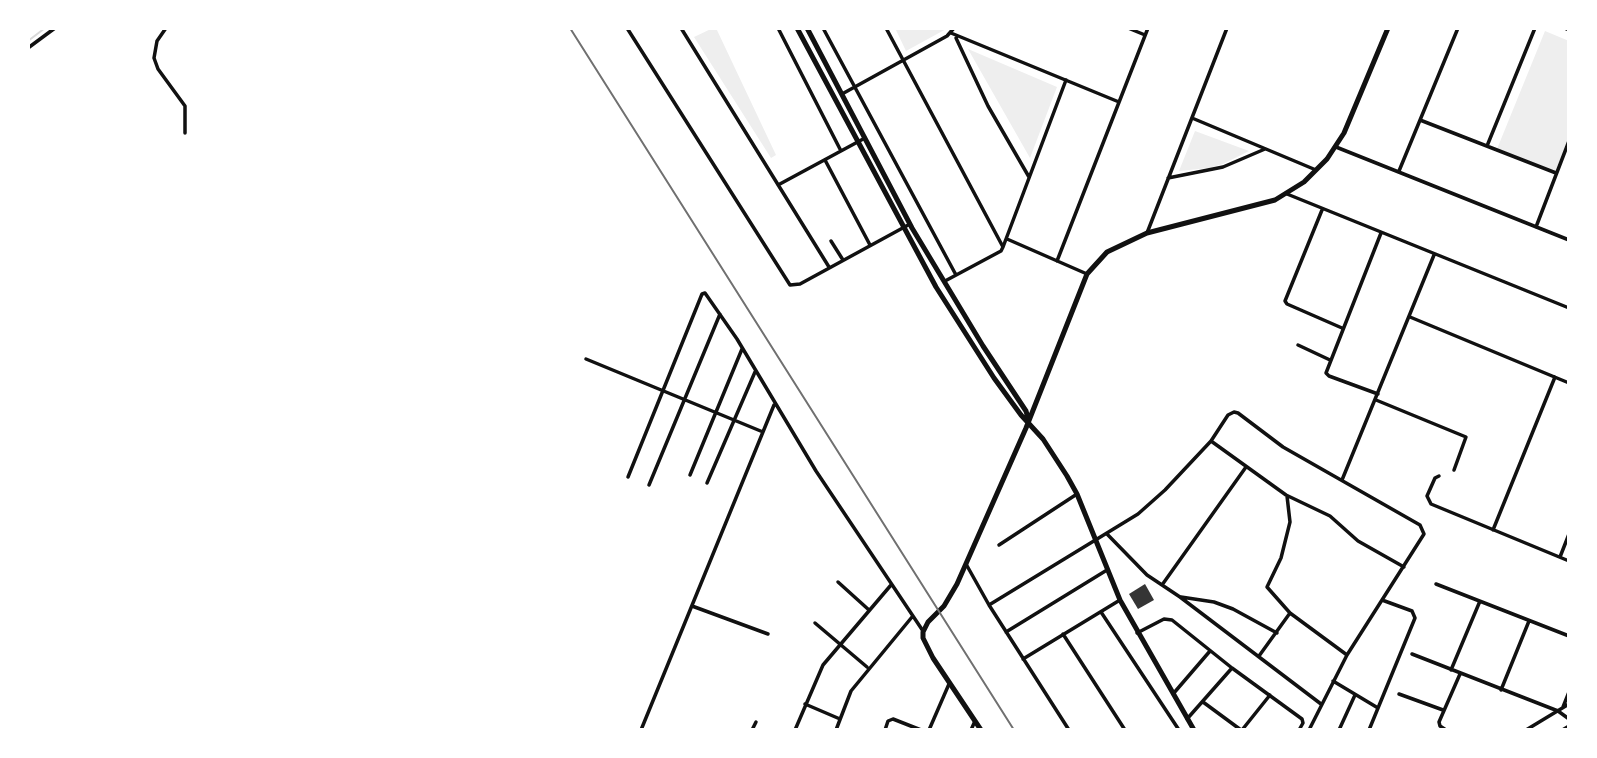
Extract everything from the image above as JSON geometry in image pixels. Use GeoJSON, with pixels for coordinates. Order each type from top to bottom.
{"type":"FeatureCollection","features":[{"type":"Feature","properties":{"kind":"street"},"geometry":{"type":"LineString","coordinates":[[28,48],[55,28]]}},
{"type":"Feature","properties":{"kind":"street"},"geometry":{"type":"LineString","coordinates":[[166,28],[157,41],[154,58],[158,69],[185,106],[185,133]]}},
{"type":"Feature","properties":{"kind":"street"},"geometry":{"type":"LineString","coordinates":[[627,28],[787,284],[797,286],[907,225]]}},
{"type":"Feature","properties":{"kind":"street"},"geometry":{"type":"LineString","coordinates":[[692,28],[682,30],[830,267]]}},
{"type":"Feature","properties":{"kind":"street"},"geometry":{"type":"LineString","coordinates":[[778,28],[841,151]]}},
{"type":"Feature","properties":{"kind":"street"},"geometry":{"type":"LineString","coordinates":[[796,28],[862,140],[936,287],[1021,415],[1056,458],[1077,494],[1120,600],[1194,730]]}},
{"type":"Feature","properties":{"kind":"street"},"geometry":{"type":"LineString","coordinates":[[807,28],[842,94],[862,140]]}},
{"type":"Feature","properties":{"kind":"street"},"geometry":{"type":"LineString","coordinates":[[823,28],[956,275]]}},
{"type":"Feature","properties":{"kind":"street"},"geometry":{"type":"LineString","coordinates":[[886,28],[1003,247]]}},
{"type":"Feature","properties":{"kind":"street"},"geometry":{"type":"LineString","coordinates":[[842,94],[903,62],[951,33],[954,28]]}},
{"type":"Feature","properties":{"kind":"street"},"geometry":{"type":"LineString","coordinates":[[1128,28],[1145,35]]}},
{"type":"Feature","properties":{"kind":"street"},"geometry":{"type":"LineString","coordinates":[[1057,261],[1148,28]]}},
{"type":"Feature","properties":{"kind":"street"},"geometry":{"type":"LineString","coordinates":[[1147,233],[1227,28]]}},
{"type":"Feature","properties":{"kind":"street"},"geometry":{"type":"LineString","coordinates":[[981,730],[928,649],[923,632],[928,622],[950,598],[966,564],[1028,421],[1087,274],[1107,252],[1147,233],[1275,200],[1317,170],[1336,147],[1388,28]]}},
{"type":"Feature","properties":{"kind":"street"},"geometry":{"type":"LineString","coordinates":[[1399,171],[1458,28]]}},
{"type":"Feature","properties":{"kind":"street"},"geometry":{"type":"LineString","coordinates":[[1488,146],[1535,28]]}},
{"type":"Feature","properties":{"kind":"street"},"geometry":{"type":"LineString","coordinates":[[1564,28],[1569,30]]}},
{"type":"Feature","properties":{"kind":"street"},"geometry":{"type":"LineString","coordinates":[[951,33],[1119,102]]}},
{"type":"Feature","properties":{"kind":"street"},"geometry":{"type":"LineString","coordinates":[[956,36],[991,110],[1029,178]]}},
{"type":"Feature","properties":{"kind":"street"},"geometry":{"type":"LineString","coordinates":[[943,282],[1001,251],[1066,80]]}},
{"type":"Feature","properties":{"kind":"street"},"geometry":{"type":"LineString","coordinates":[[1192,118],[1317,170]]}},
{"type":"Feature","properties":{"kind":"street"},"geometry":{"type":"LineString","coordinates":[[1420,120],[1556,173]]}},
{"type":"Feature","properties":{"kind":"street"},"geometry":{"type":"LineString","coordinates":[[778,185],[862,140]]}},
{"type":"Feature","properties":{"kind":"street"},"geometry":{"type":"LineString","coordinates":[[1536,227],[1569,141]]}},
{"type":"Feature","properties":{"kind":"street"},"geometry":{"type":"LineString","coordinates":[[1336,147],[1569,240]]}},
{"type":"Feature","properties":{"kind":"street"},"geometry":{"type":"LineString","coordinates":[[1168,178],[1223,167],[1265,149]]}},
{"type":"Feature","properties":{"kind":"street"},"geometry":{"type":"LineString","coordinates":[[825,160],[870,245]]}},
{"type":"Feature","properties":{"kind":"street"},"geometry":{"type":"LineString","coordinates":[[1287,194],[1569,308]]}},
{"type":"Feature","properties":{"kind":"street"},"geometry":{"type":"LineString","coordinates":[[1322,210],[1285,301],[1343,328]]}},
{"type":"Feature","properties":{"kind":"street"},"geometry":{"type":"LineString","coordinates":[[907,225],[1026,411],[1028,421]]}},
{"type":"Feature","properties":{"kind":"street"},"geometry":{"type":"LineString","coordinates":[[1378,394],[1329,376],[1326,370],[1381,233]]}},
{"type":"Feature","properties":{"kind":"street"},"geometry":{"type":"LineString","coordinates":[[1007,239],[1087,274]]}},
{"type":"Feature","properties":{"kind":"street"},"geometry":{"type":"LineString","coordinates":[[831,241],[843,260]]}},
{"type":"Feature","properties":{"kind":"street"},"geometry":{"type":"LineString","coordinates":[[1342,480],[1434,255]]}},
{"type":"Feature","properties":{"kind":"street"},"geometry":{"type":"LineString","coordinates":[[628,477],[703,293],[720,314],[923,632]]}},
{"type":"Feature","properties":{"kind":"street"},"geometry":{"type":"LineString","coordinates":[[649,485],[720,314]]}},
{"type":"Feature","properties":{"kind":"street"},"geometry":{"type":"LineString","coordinates":[[1410,317],[1569,383]]}},
{"type":"Feature","properties":{"kind":"street"},"geometry":{"type":"LineString","coordinates":[[1298,345],[1330,360]]}},
{"type":"Feature","properties":{"kind":"street"},"geometry":{"type":"LineString","coordinates":[[690,475],[742,349]]}},
{"type":"Feature","properties":{"kind":"street"},"geometry":{"type":"LineString","coordinates":[[586,359],[764,432]]}},
{"type":"Feature","properties":{"kind":"street"},"geometry":{"type":"LineString","coordinates":[[707,483],[755,372]]}},
{"type":"Feature","properties":{"kind":"street"},"geometry":{"type":"LineString","coordinates":[[1493,530],[1555,377]]}},
{"type":"Feature","properties":{"kind":"street"},"geometry":{"type":"LineString","coordinates":[[1376,400],[1466,437],[1454,470]]}},
{"type":"Feature","properties":{"kind":"street"},"geometry":{"type":"LineString","coordinates":[[641,730],[775,404]]}},
{"type":"Feature","properties":{"kind":"street"},"geometry":{"type":"LineString","coordinates":[[989,605],[1152,503],[1210,441],[1228,415],[1234,412],[1283,447],[1423,529],[1423,537],[1347,654],[1309,730]]}},
{"type":"Feature","properties":{"kind":"street"},"geometry":{"type":"LineString","coordinates":[[1210,441],[1286,495],[1330,516],[1358,541],[1404,567]]}},
{"type":"Feature","properties":{"kind":"street"},"geometry":{"type":"LineString","coordinates":[[1162,585],[1246,467]]}},
{"type":"Feature","properties":{"kind":"street"},"geometry":{"type":"LineString","coordinates":[[1439,476],[1435,478],[1427,496],[1429,502],[1569,561]]}},
{"type":"Feature","properties":{"kind":"street"},"geometry":{"type":"LineString","coordinates":[[999,545],[1077,494]]}},
{"type":"Feature","properties":{"kind":"street"},"geometry":{"type":"LineString","coordinates":[[1286,495],[1291,512],[1290,522],[1280,558],[1267,587],[1290,613],[1347,654]]}},
{"type":"Feature","properties":{"kind":"street"},"geometry":{"type":"LineString","coordinates":[[1106,533],[1139,568],[1321,704]]}},
{"type":"Feature","properties":{"kind":"street"},"geometry":{"type":"LineString","coordinates":[[1560,557],[1569,534]]}},
{"type":"Feature","properties":{"kind":"street"},"geometry":{"type":"LineString","coordinates":[[966,564],[1069,730]]}},
{"type":"Feature","properties":{"kind":"street"},"geometry":{"type":"LineString","coordinates":[[1006,632],[1107,570]]}},
{"type":"Feature","properties":{"kind":"street"},"geometry":{"type":"LineString","coordinates":[[838,582],[869,610]]}},
{"type":"Feature","properties":{"kind":"street"},"geometry":{"type":"LineString","coordinates":[[1436,584],[1569,636]]}},
{"type":"Feature","properties":{"kind":"street"},"geometry":{"type":"LineString","coordinates":[[795,730],[823,665],[891,585]]}},
{"type":"Feature","properties":{"kind":"street"},"geometry":{"type":"LineString","coordinates":[[1180,597],[1233,608],[1276,633]]}},
{"type":"Feature","properties":{"kind":"street"},"geometry":{"type":"LineString","coordinates":[[1023,659],[1120,600]]}},
{"type":"Feature","properties":{"kind":"street"},"geometry":{"type":"LineString","coordinates":[[1369,730],[1415,616],[1412,611],[1382,600]]}},
{"type":"Feature","properties":{"kind":"street"},"geometry":{"type":"LineString","coordinates":[[1451,670],[1480,601]]}},
{"type":"Feature","properties":{"kind":"street"},"geometry":{"type":"LineString","coordinates":[[691,606],[768,634]]}},
{"type":"Feature","properties":{"kind":"street"},"geometry":{"type":"LineString","coordinates":[[1101,612],[1179,730]]}},
{"type":"Feature","properties":{"kind":"street"},"geometry":{"type":"LineString","coordinates":[[1259,656],[1290,613]]}},
{"type":"Feature","properties":{"kind":"street"},"geometry":{"type":"LineString","coordinates":[[836,730],[851,691],[868,667],[912,617]]}},
{"type":"Feature","properties":{"kind":"street"},"geometry":{"type":"LineString","coordinates":[[1137,633],[1168,618],[1302,719],[1299,730]]}},
{"type":"Feature","properties":{"kind":"street"},"geometry":{"type":"LineString","coordinates":[[1501,690],[1529,621]]}},
{"type":"Feature","properties":{"kind":"street"},"geometry":{"type":"LineString","coordinates":[[816,623],[868,667]]}},
{"type":"Feature","properties":{"kind":"street"},"geometry":{"type":"LineString","coordinates":[[1063,634],[1125,730]]}},
{"type":"Feature","properties":{"kind":"street"},"geometry":{"type":"LineString","coordinates":[[1173,694],[1210,651]]}},
{"type":"Feature","properties":{"kind":"street"},"geometry":{"type":"LineString","coordinates":[[1412,654],[1558,711],[1569,719]]}},
{"type":"Feature","properties":{"kind":"street"},"geometry":{"type":"LineString","coordinates":[[1187,719],[1232,668]]}},
{"type":"Feature","properties":{"kind":"street"},"geometry":{"type":"LineString","coordinates":[[1446,730],[1439,722],[1460,674]]}},
{"type":"Feature","properties":{"kind":"street"},"geometry":{"type":"LineString","coordinates":[[1333,681],[1378,708]]}},
{"type":"Feature","properties":{"kind":"street"},"geometry":{"type":"LineString","coordinates":[[929,730],[949,683]]}},
{"type":"Feature","properties":{"kind":"street"},"geometry":{"type":"LineString","coordinates":[[1563,707],[1569,692]]}},
{"type":"Feature","properties":{"kind":"street"},"geometry":{"type":"LineString","coordinates":[[1399,694],[1444,710]]}},
{"type":"Feature","properties":{"kind":"street"},"geometry":{"type":"LineString","coordinates":[[1203,702],[1241,730],[1270,695]]}},
{"type":"Feature","properties":{"kind":"street"},"geometry":{"type":"LineString","coordinates":[[1339,730],[1355,695]]}},
{"type":"Feature","properties":{"kind":"street"},"geometry":{"type":"LineString","coordinates":[[805,704],[840,719]]}},
{"type":"Feature","properties":{"kind":"street"},"geometry":{"type":"LineString","coordinates":[[1526,730],[1569,704]]}},
{"type":"Feature","properties":{"kind":"street"},"geometry":{"type":"LineString","coordinates":[[885,730],[888,721],[893,719],[921,730]]}},
{"type":"Feature","properties":{"kind":"street"},"geometry":{"type":"LineString","coordinates":[[971,730],[975,721]]}},
{"type":"Feature","properties":{"kind":"street"},"geometry":{"type":"LineString","coordinates":[[752,730],[756,722]]}},
{"type":"Feature","properties":{"kind":"street"},"geometry":{"type":"LineString","coordinates":[[1564,730],[1569,727]]}},
{"type":"Feature","properties":{"kind":"shaded area"},"geometry":{"type":"Polygon","coordinates":[[[716,28],[776,155],[771,158],[694,37],[716,28]]]}},
{"type":"Feature","properties":{"kind":"shaded area"},"geometry":{"type":"Polygon","coordinates":[[[895,28],[948,28],[906,51],[895,28]]]}},
{"type":"Feature","properties":{"kind":"shaded area"},"geometry":{"type":"Polygon","coordinates":[[[1545,31],[1569,41],[1569,137],[1555,172],[1497,149],[1545,31]]]}},
{"type":"Feature","properties":{"kind":"shaded area"},"geometry":{"type":"Polygon","coordinates":[[[968,49],[1057,87],[1030,158],[968,49]]]}},
{"type":"Feature","properties":{"kind":"shaded area"},"geometry":{"type":"Polygon","coordinates":[[[1195,131],[1249,151],[1209,168],[1179,171],[1195,131]]]}},
{"type":"Feature","properties":{"kind":"building"},"geometry":{"type":"Polygon","coordinates":[[[1145,584],[1154,600],[1138,609],[1129,594],[1145,584]]]}},
{"type":"Feature","properties":{"kind":"waterway"},"geometry":{"type":"LineString","coordinates":[[28,41],[45,28]]}},
{"type":"Feature","properties":{"kind":"railway"},"geometry":{"type":"LineString","coordinates":[[570,28],[1014,730]]}}]}
